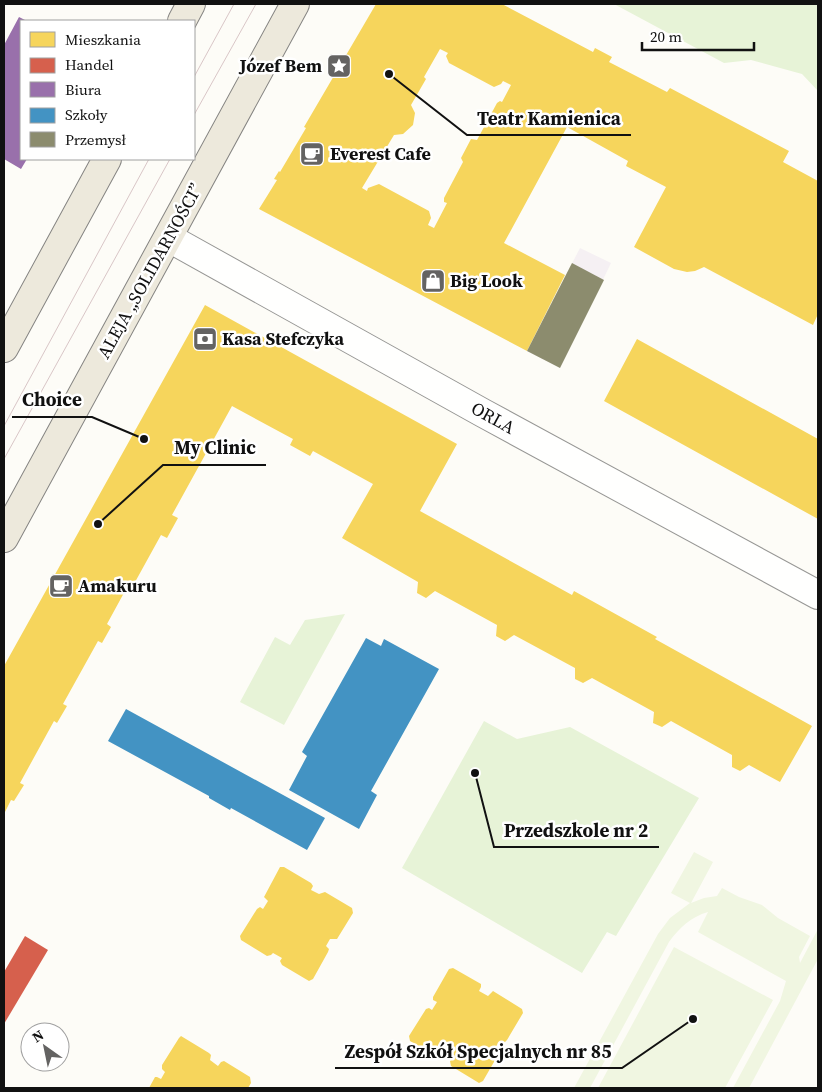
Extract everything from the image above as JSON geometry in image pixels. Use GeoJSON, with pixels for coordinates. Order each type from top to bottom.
{"type":"FeatureCollection","features":[{"type":"Feature","properties":{"kind":"main road"},"geometry":{"type":"LineString","coordinates":[[183,20],[191,4]]}},
{"type":"Feature","properties":{"kind":"main road","name":"ALEJA „SOLIDARNOŚCI”"},"geometry":{"type":"LineString","coordinates":[[4,538],[295,4]]}},
{"type":"Feature","properties":{"kind":"main road"},"geometry":{"type":"LineString","coordinates":[[4,348],[106,160]]}},
{"type":"Feature","properties":{"kind":"street","name":"ORLA"},"geometry":{"type":"LineString","coordinates":[[168,238],[818,595]]}},
{"type":"Feature","properties":{"kind":"shaded area"},"geometry":{"type":"Polygon","coordinates":[[[580,248],[611,263],[560,368],[527,351],[580,248]]]}},
{"type":"Feature","properties":{"kind":"green space"},"geometry":{"type":"Polygon","coordinates":[[[614,4],[818,4],[818,91],[802,74],[751,60],[724,63],[614,4]]]}},
{"type":"Feature","properties":{"kind":"green space"},"geometry":{"type":"Polygon","coordinates":[[[345,614],[284,725],[240,702],[275,637],[290,645],[305,620],[345,614]]]}},
{"type":"Feature","properties":{"kind":"green space"},"geometry":{"type":"Polygon","coordinates":[[[484,721],[517,739],[570,727],[699,798],[616,936],[607,932],[582,973],[402,868],[484,721]]]}},
{"type":"Feature","properties":{"kind":"green space"},"geometry":{"type":"Polygon","coordinates":[[[694,852],[713,862],[691,903],[717,896],[722,888],[739,897],[762,905],[778,918],[810,936],[799,957],[800,963],[818,929],[818,959],[749,1088],[733,1088],[780,1001],[786,981],[698,932],[708,912],[696,917],[682,927],[669,942],[590,1088],[574,1088],[658,934],[670,918],[690,903],[671,893],[694,852]]]}},
{"type":"Feature","properties":{"kind":"green space"},"geometry":{"type":"Polygon","coordinates":[[[674,947],[773,1000],[725,1088],[598,1088],[674,947]]]}},
{"type":"Feature","properties":{"kind":"building: Mieszkania"},"geometry":{"type":"Polygon","coordinates":[[[376,4],[502,4],[593,52],[595,48],[612,57],[609,62],[667,92],[670,88],[789,151],[783,162],[818,181],[818,314],[813,325],[704,267],[687,272],[674,269],[634,247],[666,187],[626,166],[628,161],[567,127],[504,243],[565,275],[527,351],[259,209],[277,180],[274,179],[306,128],[304,127],[376,4]],[[440,49],[424,77],[426,79],[411,105],[415,113],[413,125],[403,134],[394,135],[362,188],[367,191],[368,188],[379,184],[429,211],[431,218],[428,225],[434,228],[447,203],[444,202],[444,198],[463,162],[461,158],[471,139],[477,140],[497,103],[502,102],[511,85],[503,81],[494,87],[449,63],[446,56],[448,53],[440,49]]]}},
{"type":"Feature","properties":{"kind":"building: Mieszkania"},"geometry":{"type":"Polygon","coordinates":[[[205,305],[457,444],[420,511],[572,595],[574,591],[657,637],[655,639],[812,726],[780,782],[749,765],[740,771],[732,767],[732,755],[671,721],[662,727],[653,723],[654,712],[592,678],[583,683],[575,679],[575,668],[514,635],[505,641],[496,636],[497,625],[435,591],[426,598],[417,593],[418,582],[342,538],[373,484],[313,451],[310,456],[290,445],[293,439],[232,406],[172,515],[178,518],[167,538],[161,535],[129,593],[125,591],[107,624],[111,627],[102,643],[98,641],[63,704],[67,706],[57,723],[54,721],[20,783],[24,785],[14,801],[11,800],[4,814],[4,666],[205,305]]]}},
{"type":"Feature","properties":{"kind":"building: Mieszkania"},"geometry":{"type":"Polygon","coordinates":[[[637,339],[818,439],[818,519],[604,401],[637,339]]]}},
{"type":"Feature","properties":{"kind":"building: Mieszkania"},"geometry":{"type":"Polygon","coordinates":[[[280,867],[284,867],[311,883],[313,886],[311,890],[319,894],[325,892],[352,908],[353,913],[337,939],[330,939],[326,946],[329,949],[328,952],[313,979],[309,981],[282,965],[280,961],[282,958],[273,953],[267,956],[241,940],[240,936],[257,909],[260,907],[263,909],[268,901],[264,897],[280,867]]]}},
{"type":"Feature","properties":{"kind":"building: Mieszkania"},"geometry":{"type":"Polygon","coordinates":[[[453,968],[481,984],[479,991],[488,996],[493,991],[522,1009],[523,1013],[507,1040],[504,1043],[500,1041],[494,1049],[498,1051],[498,1055],[483,1081],[479,1083],[451,1066],[450,1061],[452,1059],[443,1054],[438,1058],[410,1041],[409,1036],[426,1009],[432,1010],[437,1002],[433,1000],[433,997],[449,969],[453,968]]]}},
{"type":"Feature","properties":{"kind":"building: Mieszkania"},"geometry":{"type":"Polygon","coordinates":[[[181,1036],[209,1053],[211,1055],[210,1060],[218,1066],[224,1061],[250,1077],[251,1083],[248,1088],[149,1088],[155,1077],[161,1079],[165,1072],[162,1069],[162,1065],[181,1036]]]}},
{"type":"Feature","properties":{"kind":"building: Handel"},"geometry":{"type":"Polygon","coordinates":[[[25,936],[48,950],[4,1024],[4,972],[25,936]]]}},
{"type":"Feature","properties":{"kind":"building: Biura"},"geometry":{"type":"Polygon","coordinates":[[[19,17],[25,20],[20,20],[20,160],[26,160],[21,169],[4,159],[4,45],[19,17]]]}},
{"type":"Feature","properties":{"kind":"building: Szkoły"},"geometry":{"type":"Polygon","coordinates":[[[366,638],[381,646],[384,639],[439,669],[371,791],[377,795],[359,829],[289,790],[307,756],[302,752],[366,638]]]}},
{"type":"Feature","properties":{"kind":"building: Szkoły"},"geometry":{"type":"Polygon","coordinates":[[[126,709],[325,818],[307,850],[231,808],[230,810],[209,798],[209,796],[108,741],[126,709]]]}},
{"type":"Feature","properties":{"kind":"building: Przemysł"},"geometry":{"type":"Polygon","coordinates":[[[572,263],[604,280],[560,368],[527,351],[572,263]]]}},
{"type":"Feature","properties":{"kind":"tram line"},"geometry":{"type":"LineString","coordinates":[[195,75],[234,4]]}},
{"type":"Feature","properties":{"kind":"tram line"},"geometry":{"type":"LineString","coordinates":[[195,113],[256,4]]}},
{"type":"Feature","properties":{"kind":"tram line"},"geometry":{"type":"LineString","coordinates":[[4,426],[148,160]]}},
{"type":"Feature","properties":{"kind":"tram line"},"geometry":{"type":"LineString","coordinates":[[4,459],[169,160]]}},
{"type":"Feature","properties":{"kind":"place","name":"Józef Bem"},"geometry":{"type":"Point","coordinates":[339,66]}},
{"type":"Feature","properties":{"kind":"place","name":"Teatr Kamienica"},"geometry":{"type":"Point","coordinates":[389,74]}},
{"type":"Feature","properties":{"kind":"place","name":"Everest Cafe"},"geometry":{"type":"Point","coordinates":[312,154]}},
{"type":"Feature","properties":{"kind":"place","name":"Big Look"},"geometry":{"type":"Point","coordinates":[433,281]}},
{"type":"Feature","properties":{"kind":"place","name":"Kasa Stefczyka"},"geometry":{"type":"Point","coordinates":[205,339]}},
{"type":"Feature","properties":{"kind":"place","name":"Choice"},"geometry":{"type":"Point","coordinates":[144,439]}},
{"type":"Feature","properties":{"kind":"place","name":"My Clinic"},"geometry":{"type":"Point","coordinates":[98,524]}},
{"type":"Feature","properties":{"kind":"place","name":"Amakuru"},"geometry":{"type":"Point","coordinates":[61,586]}},
{"type":"Feature","properties":{"kind":"place","name":"Przedszkole nr 2"},"geometry":{"type":"Point","coordinates":[475,773]}},
{"type":"Feature","properties":{"kind":"place","name":"Zespół Szkół Specjalnych nr 85"},"geometry":{"type":"Point","coordinates":[693,1019]}}]}
